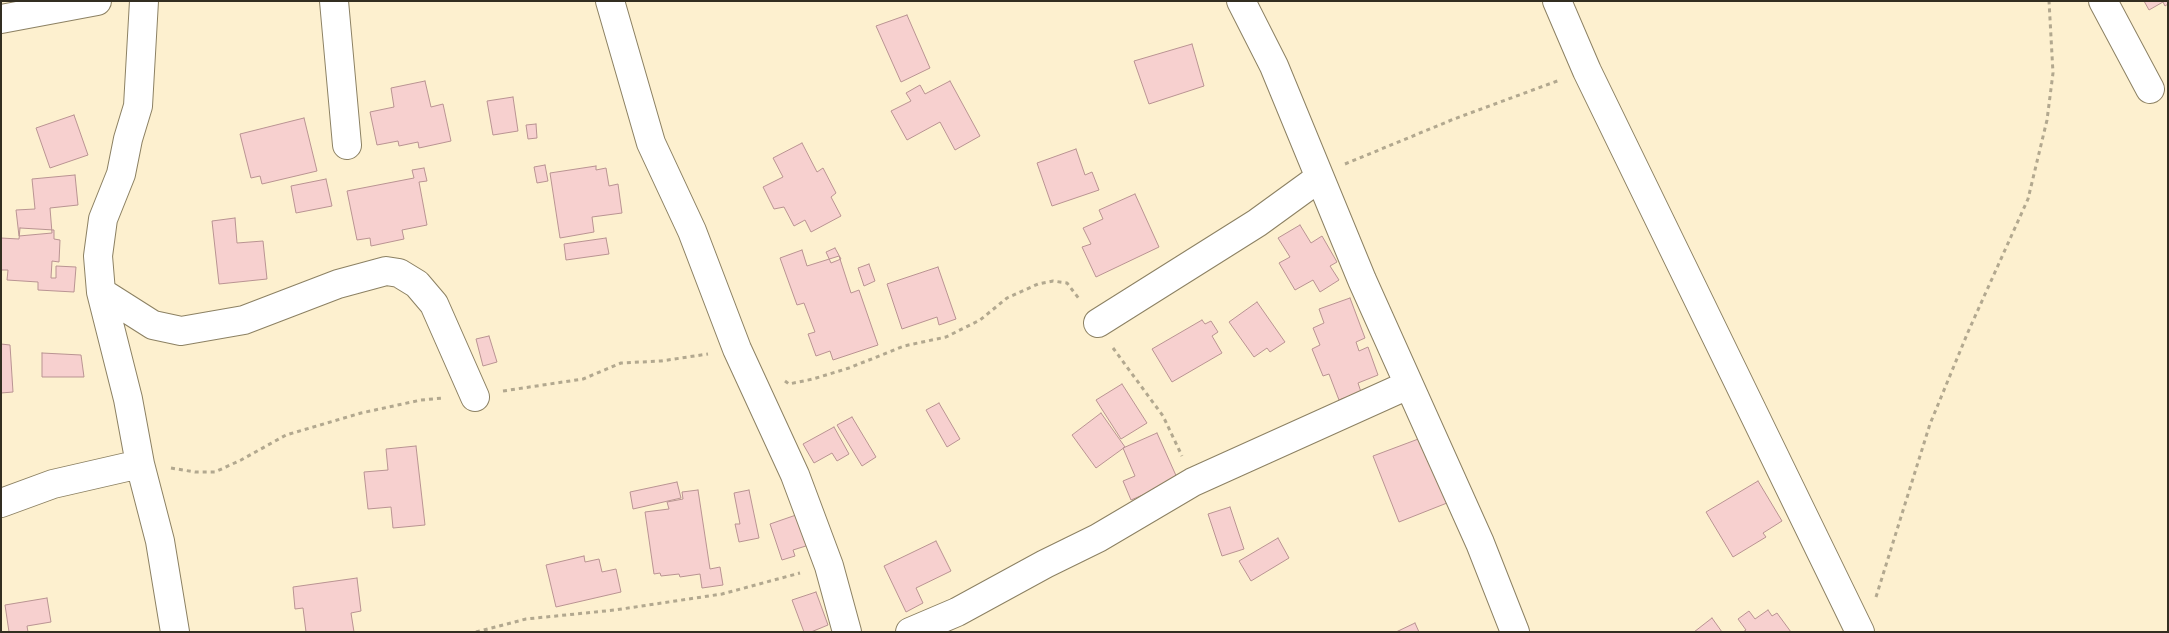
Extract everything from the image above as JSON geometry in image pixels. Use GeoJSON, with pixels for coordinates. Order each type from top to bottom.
{"type":"FeatureCollection","features":[{"type":"Feature","properties":{"kind":"street"},"geometry":{"type":"LineString","coordinates":[[1,19],[65,5],[97,1]]}},
{"type":"Feature","properties":{"kind":"street"},"geometry":{"type":"LineString","coordinates":[[144,1],[138,106],[128,139],[121,174],[103,219],[98,256],[101,292],[128,398],[140,464],[160,541],[175,632]]}},
{"type":"Feature","properties":{"kind":"street"},"geometry":{"type":"LineString","coordinates":[[334,1],[347,145]]}},
{"type":"Feature","properties":{"kind":"street"},"geometry":{"type":"LineString","coordinates":[[610,1],[651,143],[692,231],[737,349],[794,475],[830,566],[847,632]]}},
{"type":"Feature","properties":{"kind":"street"},"geometry":{"type":"LineString","coordinates":[[1241,1],[1274,66],[1319,178],[1408,385],[1480,543],[1515,632]]}},
{"type":"Feature","properties":{"kind":"street"},"geometry":{"type":"LineString","coordinates":[[1558,1],[1587,71],[1860,632]]}},
{"type":"Feature","properties":{"kind":"street"},"geometry":{"type":"LineString","coordinates":[[2103,1],[2150,89]]}},
{"type":"Feature","properties":{"kind":"street"},"geometry":{"type":"LineString","coordinates":[[1098,323],[1257,223],[1319,178]]}},
{"type":"Feature","properties":{"kind":"street"},"geometry":{"type":"LineString","coordinates":[[101,292],[153,325],[181,331],[244,320],[338,284],[386,271],[399,274],[417,284],[434,304],[475,397]]}},
{"type":"Feature","properties":{"kind":"street"},"geometry":{"type":"LineString","coordinates":[[910,632],[957,612],[1045,564],[1098,538],[1193,482],[1408,385]]}},
{"type":"Feature","properties":{"kind":"street"},"geometry":{"type":"LineString","coordinates":[[1,503],[53,484],[140,464]]}},
{"type":"Feature","properties":{"kind":"path"},"geometry":{"type":"LineString","coordinates":[[1874,604],[1930,424],[1968,332],[2028,198],[2047,120],[2053,73],[2049,1]]}},
{"type":"Feature","properties":{"kind":"path"},"geometry":{"type":"LineString","coordinates":[[1319,178],[1393,144],[1587,71]]}},
{"type":"Feature","properties":{"kind":"path"},"geometry":{"type":"LineString","coordinates":[[782,380],[789,384],[813,379],[849,368],[904,346],[946,337],[980,320],[1007,298],[1038,284],[1054,280],[1067,283],[1098,323],[1116,352],[1163,416],[1193,482]]}},
{"type":"Feature","properties":{"kind":"path"},"geometry":{"type":"LineString","coordinates":[[140,464],[195,472],[216,472],[286,435],[361,413],[421,400],[475,397],[534,385],[583,378],[621,364],[662,361],[737,349]]}},
{"type":"Feature","properties":{"kind":"path"},"geometry":{"type":"LineString","coordinates":[[476,632],[526,619],[615,610],[722,594],[830,566]]}},
{"type":"Feature","properties":{"kind":"building"},"geometry":{"type":"Polygon","coordinates":[[[2144,1],[2168,1],[2168,4],[2165,6],[2163,2],[2149,10],[2144,1]]]}},
{"type":"Feature","properties":{"kind":"building"},"geometry":{"type":"Polygon","coordinates":[[[907,15],[930,68],[901,82],[876,26],[907,15]]]}},
{"type":"Feature","properties":{"kind":"building"},"geometry":{"type":"Polygon","coordinates":[[[1192,44],[1204,86],[1149,104],[1134,61],[1192,44]]]}},
{"type":"Feature","properties":{"kind":"building"},"geometry":{"type":"Polygon","coordinates":[[[425,81],[431,107],[443,104],[451,141],[419,148],[418,142],[399,146],[398,141],[377,145],[370,112],[394,107],[391,88],[425,81]]]}},
{"type":"Feature","properties":{"kind":"building"},"geometry":{"type":"Polygon","coordinates":[[[950,81],[980,136],[955,150],[940,122],[907,140],[891,111],[911,101],[906,93],[920,85],[925,94],[950,81]]]}},
{"type":"Feature","properties":{"kind":"building"},"geometry":{"type":"Polygon","coordinates":[[[513,97],[518,131],[493,135],[487,101],[513,97]]]}},
{"type":"Feature","properties":{"kind":"building"},"geometry":{"type":"Polygon","coordinates":[[[74,115],[88,155],[50,168],[36,128],[74,115]]]}},
{"type":"Feature","properties":{"kind":"building"},"geometry":{"type":"Polygon","coordinates":[[[304,118],[317,171],[262,184],[260,176],[251,178],[240,134],[304,118]]]}},
{"type":"Feature","properties":{"kind":"building"},"geometry":{"type":"Polygon","coordinates":[[[536,124],[537,138],[528,139],[526,125],[536,124]]]}},
{"type":"Feature","properties":{"kind":"building"},"geometry":{"type":"Polygon","coordinates":[[[802,143],[817,172],[823,168],[836,193],[831,197],[841,216],[811,232],[805,220],[794,226],[784,207],[774,209],[763,187],[783,177],[773,158],[802,143]]]}},
{"type":"Feature","properties":{"kind":"building"},"geometry":{"type":"Polygon","coordinates":[[[1076,149],[1085,175],[1092,172],[1099,190],[1052,206],[1037,163],[1076,149]]]}},
{"type":"Feature","properties":{"kind":"building"},"geometry":{"type":"Polygon","coordinates":[[[545,165],[548,181],[537,183],[534,167],[545,165]]]}},
{"type":"Feature","properties":{"kind":"building"},"geometry":{"type":"Polygon","coordinates":[[[596,166],[596,170],[606,168],[609,186],[618,184],[622,213],[592,217],[594,232],[560,238],[550,173],[596,166]]]}},
{"type":"Feature","properties":{"kind":"building"},"geometry":{"type":"Polygon","coordinates":[[[424,168],[427,181],[419,182],[427,225],[402,230],[404,239],[371,246],[370,238],[357,240],[347,191],[414,178],[412,170],[424,168]]]}},
{"type":"Feature","properties":{"kind":"building"},"geometry":{"type":"Polygon","coordinates":[[[75,175],[78,205],[50,208],[52,233],[19,236],[16,210],[35,209],[32,179],[75,175]]]}},
{"type":"Feature","properties":{"kind":"building"},"geometry":{"type":"Polygon","coordinates":[[[326,179],[332,206],[296,213],[291,186],[326,179]]]}},
{"type":"Feature","properties":{"kind":"building"},"geometry":{"type":"Polygon","coordinates":[[[1135,194],[1159,247],[1096,277],[1082,247],[1091,244],[1083,228],[1103,219],[1099,210],[1135,194]]]}},
{"type":"Feature","properties":{"kind":"building"},"geometry":{"type":"Polygon","coordinates":[[[235,218],[237,243],[263,241],[267,279],[219,284],[212,221],[235,218]]]}},
{"type":"Feature","properties":{"kind":"building"},"geometry":{"type":"Polygon","coordinates":[[[1300,225],[1311,243],[1322,236],[1337,262],[1330,266],[1339,280],[1320,292],[1313,280],[1295,290],[1279,263],[1290,257],[1278,238],[1300,225]]]}},
{"type":"Feature","properties":{"kind":"building"},"geometry":{"type":"Polygon","coordinates":[[[20,228],[54,230],[54,239],[60,240],[59,262],[52,261],[51,278],[56,278],[56,266],[76,267],[74,292],[38,290],[38,282],[7,280],[8,270],[1,270],[1,238],[19,239],[20,228]]]}},
{"type":"Feature","properties":{"kind":"building"},"geometry":{"type":"Polygon","coordinates":[[[606,238],[609,254],[566,260],[564,244],[606,238]]]}},
{"type":"Feature","properties":{"kind":"building"},"geometry":{"type":"Polygon","coordinates":[[[835,248],[841,259],[831,263],[826,252],[835,248]]]}},
{"type":"Feature","properties":{"kind":"building"},"geometry":{"type":"Polygon","coordinates":[[[802,250],[807,266],[839,256],[851,293],[859,290],[878,345],[833,360],[830,351],[816,356],[808,334],[815,332],[804,303],[797,305],[780,258],[802,250]]]}},
{"type":"Feature","properties":{"kind":"building"},"geometry":{"type":"Polygon","coordinates":[[[869,264],[875,281],[864,286],[858,268],[869,264]]]}},
{"type":"Feature","properties":{"kind":"building"},"geometry":{"type":"Polygon","coordinates":[[[938,267],[956,319],[939,325],[937,317],[902,329],[887,284],[938,267]]]}},
{"type":"Feature","properties":{"kind":"building"},"geometry":{"type":"Polygon","coordinates":[[[1350,298],[1365,338],[1356,342],[1359,351],[1368,347],[1378,375],[1358,383],[1361,392],[1339,400],[1329,374],[1323,376],[1312,349],[1320,345],[1313,328],[1324,323],[1319,309],[1350,298]]]}},
{"type":"Feature","properties":{"kind":"building"},"geometry":{"type":"Polygon","coordinates":[[[1257,302],[1285,342],[1270,352],[1267,348],[1254,357],[1229,322],[1257,302]]]}},
{"type":"Feature","properties":{"kind":"building"},"geometry":{"type":"Polygon","coordinates":[[[1202,320],[1205,324],[1211,321],[1218,332],[1212,336],[1222,353],[1172,382],[1152,349],[1202,320]]]}},
{"type":"Feature","properties":{"kind":"building"},"geometry":{"type":"Polygon","coordinates":[[[489,336],[497,362],[483,366],[476,339],[489,336]]]}},
{"type":"Feature","properties":{"kind":"building"},"geometry":{"type":"Polygon","coordinates":[[[1,344],[10,345],[13,392],[1,393],[1,344]]]}},
{"type":"Feature","properties":{"kind":"building"},"geometry":{"type":"Polygon","coordinates":[[[42,353],[81,355],[84,377],[42,377],[42,353]]]}},
{"type":"Feature","properties":{"kind":"building"},"geometry":{"type":"Polygon","coordinates":[[[1122,384],[1147,423],[1121,439],[1096,400],[1122,384]]]}},
{"type":"Feature","properties":{"kind":"building"},"geometry":{"type":"Polygon","coordinates":[[[939,403],[960,439],[947,447],[926,410],[939,403]]]}},
{"type":"Feature","properties":{"kind":"building"},"geometry":{"type":"Polygon","coordinates":[[[1101,413],[1125,447],[1096,468],[1072,435],[1101,413]]]}},
{"type":"Feature","properties":{"kind":"building"},"geometry":{"type":"Polygon","coordinates":[[[852,417],[876,457],[862,466],[837,425],[852,417]]]}},
{"type":"Feature","properties":{"kind":"building"},"geometry":{"type":"Polygon","coordinates":[[[834,427],[849,454],[837,461],[832,453],[814,463],[803,444],[834,427]]]}},
{"type":"Feature","properties":{"kind":"building"},"geometry":{"type":"Polygon","coordinates":[[[1157,433],[1178,480],[1131,500],[1123,481],[1135,476],[1123,448],[1157,433]]]}},
{"type":"Feature","properties":{"kind":"building"},"geometry":{"type":"Polygon","coordinates":[[[1421,438],[1447,503],[1399,522],[1373,456],[1421,438]]]}},
{"type":"Feature","properties":{"kind":"building"},"geometry":{"type":"Polygon","coordinates":[[[416,446],[425,525],[393,528],[391,507],[368,509],[364,472],[388,470],[386,449],[416,446]]]}},
{"type":"Feature","properties":{"kind":"building"},"geometry":{"type":"Polygon","coordinates":[[[1758,481],[1782,521],[1763,533],[1766,537],[1733,557],[1706,512],[1758,481]]]}},
{"type":"Feature","properties":{"kind":"building"},"geometry":{"type":"Polygon","coordinates":[[[677,482],[681,498],[633,509],[630,492],[677,482]]]}},
{"type":"Feature","properties":{"kind":"building"},"geometry":{"type":"Polygon","coordinates":[[[698,490],[710,569],[720,567],[723,585],[702,588],[700,574],[680,577],[679,574],[661,576],[660,573],[654,574],[645,512],[669,509],[667,502],[683,499],[682,492],[698,490]]]}},
{"type":"Feature","properties":{"kind":"building"},"geometry":{"type":"Polygon","coordinates":[[[749,490],[759,538],[739,542],[735,524],[740,524],[734,493],[749,490]]]}},
{"type":"Feature","properties":{"kind":"building"},"geometry":{"type":"Polygon","coordinates":[[[1230,507],[1244,549],[1222,556],[1208,514],[1230,507]]]}},
{"type":"Feature","properties":{"kind":"building"},"geometry":{"type":"Polygon","coordinates":[[[799,514],[809,545],[793,550],[795,556],[782,560],[770,524],[799,514]]]}},
{"type":"Feature","properties":{"kind":"building"},"geometry":{"type":"Polygon","coordinates":[[[1278,538],[1289,558],[1251,581],[1239,561],[1278,538]]]}},
{"type":"Feature","properties":{"kind":"building"},"geometry":{"type":"Polygon","coordinates":[[[936,541],[951,571],[916,588],[923,603],[906,612],[884,566],[936,541]]]}},
{"type":"Feature","properties":{"kind":"building"},"geometry":{"type":"Polygon","coordinates":[[[584,556],[585,562],[599,559],[602,572],[616,569],[621,592],[556,607],[546,565],[584,556]]]}},
{"type":"Feature","properties":{"kind":"building"},"geometry":{"type":"Polygon","coordinates":[[[357,578],[361,611],[351,613],[354,632],[306,632],[303,608],[295,609],[293,587],[357,578]]]}},
{"type":"Feature","properties":{"kind":"building"},"geometry":{"type":"Polygon","coordinates":[[[816,592],[828,625],[811,632],[804,632],[792,600],[816,592]]]}},
{"type":"Feature","properties":{"kind":"building"},"geometry":{"type":"Polygon","coordinates":[[[47,598],[51,622],[27,626],[28,632],[9,632],[5,605],[47,598]]]}},
{"type":"Feature","properties":{"kind":"building"},"geometry":{"type":"Polygon","coordinates":[[[1768,610],[1772,616],[1777,613],[1791,632],[1743,632],[1746,630],[1738,619],[1749,611],[1755,619],[1768,610]]]}},
{"type":"Feature","properties":{"kind":"building"},"geometry":{"type":"Polygon","coordinates":[[[1712,618],[1722,632],[1694,632],[1712,618]]]}},
{"type":"Feature","properties":{"kind":"building"},"geometry":{"type":"Polygon","coordinates":[[[1415,623],[1419,632],[1396,632],[1415,623]]]}}]}
